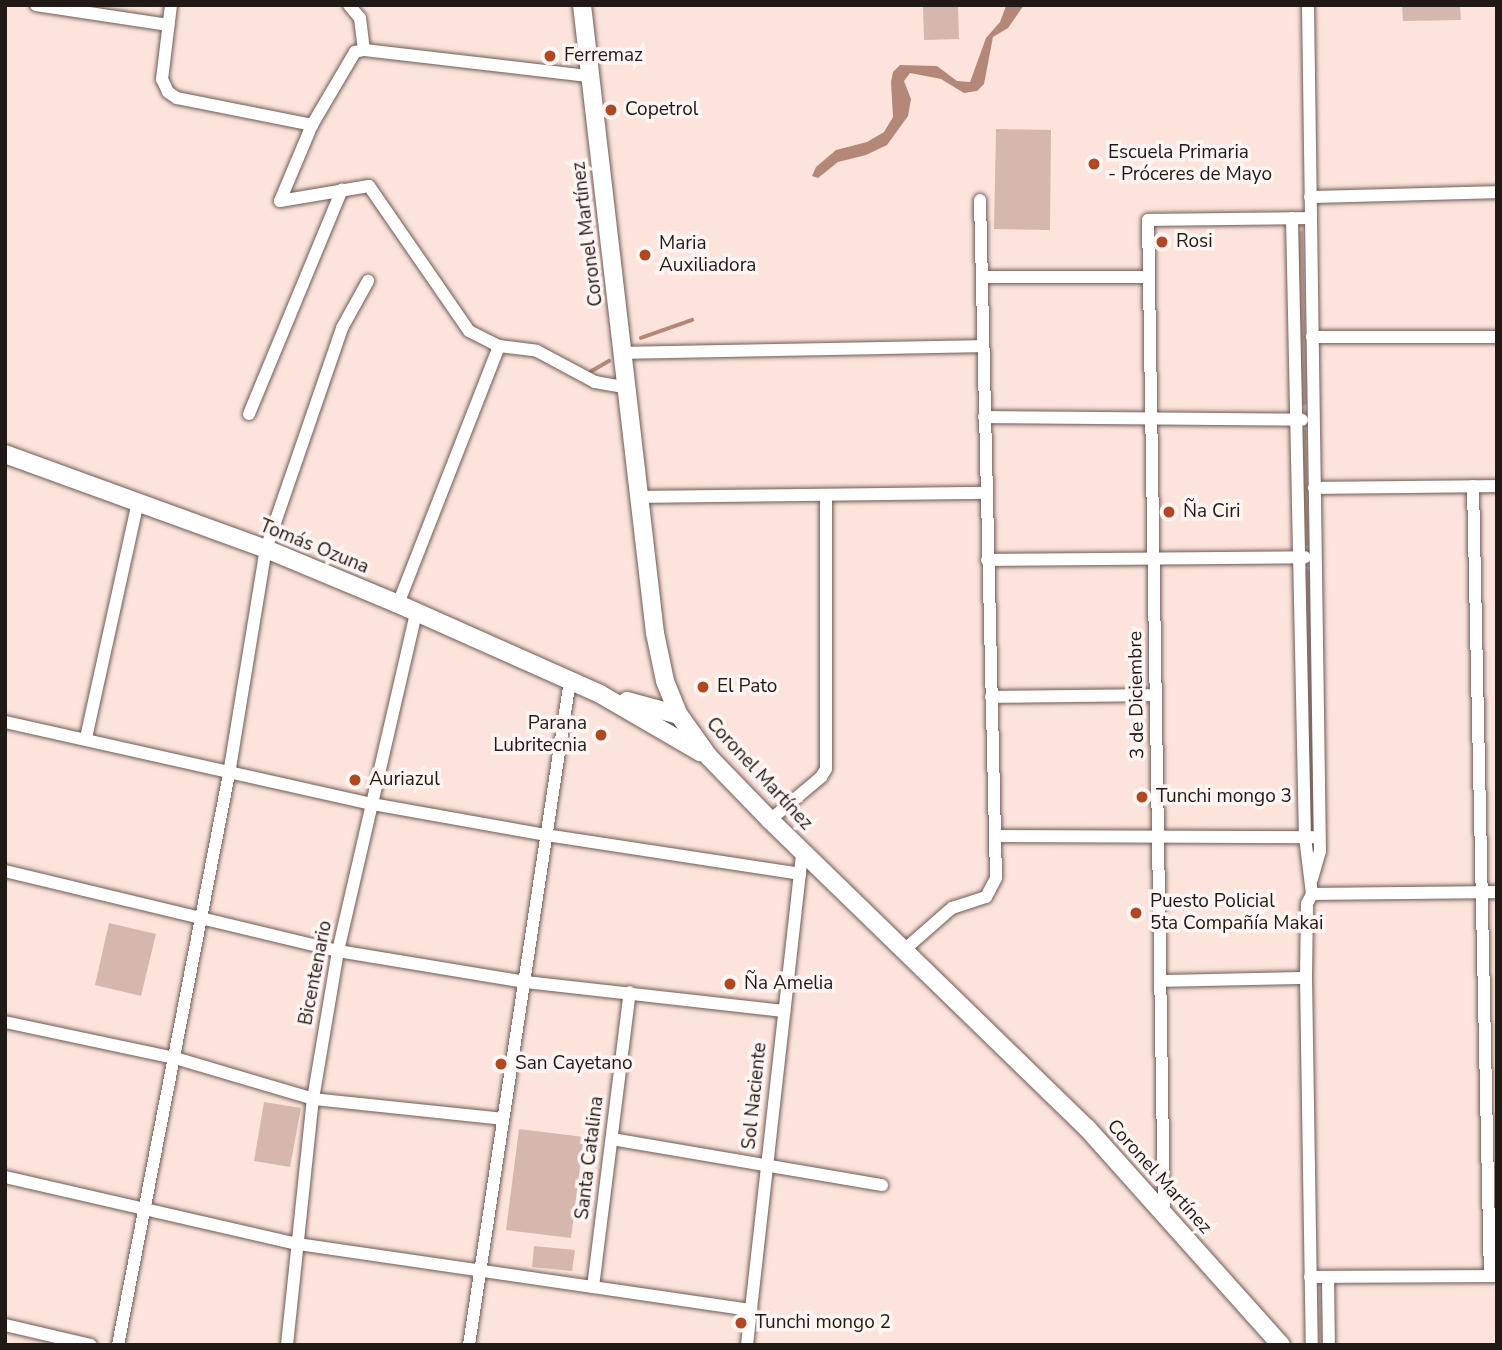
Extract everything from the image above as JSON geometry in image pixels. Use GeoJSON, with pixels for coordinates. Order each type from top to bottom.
{"type":"FeatureCollection","features":[{"type":"Feature","properties":{"kind":"main road","name":"Coronel Martínez"},"geometry":{"type":"LineString","coordinates":[[582,5],[655,633],[665,681],[679,715],[709,757],[771,820],[1087,1128],[1281,1345]]}},
{"type":"Feature","properties":{"kind":"main road","name":"Tomás Ozuna"},"geometry":{"type":"LineString","coordinates":[[5,454],[266,549],[398,604],[600,694],[709,757]]}},
{"type":"Feature","properties":{"kind":"main road","name":"Tomás Ozuna"},"geometry":{"type":"LineString","coordinates":[[600,694],[679,715]]}},
{"type":"Feature","properties":{"kind":"street"},"geometry":{"type":"LineString","coordinates":[[36,5],[167,25]]}},
{"type":"Feature","properties":{"kind":"street"},"geometry":{"type":"LineString","coordinates":[[171,5],[162,79],[168,92],[177,99],[312,125]]}},
{"type":"Feature","properties":{"kind":"street"},"geometry":{"type":"LineString","coordinates":[[349,5],[360,18],[364,50]]}},
{"type":"Feature","properties":{"kind":"street"},"geometry":{"type":"LineString","coordinates":[[1308,5],[1320,837],[1320,851],[1312,880]]}},
{"type":"Feature","properties":{"kind":"street"},"geometry":{"type":"LineString","coordinates":[[589,76],[364,50],[355,52],[312,125],[280,201],[363,186],[373,190],[469,331],[499,345],[537,351],[595,382],[628,388]]}},
{"type":"Feature","properties":{"kind":"street"},"geometry":{"type":"LineString","coordinates":[[249,414],[342,190]]}},
{"type":"Feature","properties":{"kind":"street"},"geometry":{"type":"LineString","coordinates":[[1310,197],[1497,192]]}},
{"type":"Feature","properties":{"kind":"street"},"geometry":{"type":"LineString","coordinates":[[904,950],[952,908],[989,894],[996,878],[980,200]]}},
{"type":"Feature","properties":{"kind":"street"},"geometry":{"type":"LineString","coordinates":[[1310,218],[1292,218],[1305,837],[1312,880],[1312,894],[1307,904],[1306,978],[1312,1345]]}},
{"type":"Feature","properties":{"kind":"street","name":"3 de Diciembre"},"geometry":{"type":"LineString","coordinates":[[1164,1212],[1148,220],[1292,218]]}},
{"type":"Feature","properties":{"kind":"street"},"geometry":{"type":"LineString","coordinates":[[982,278],[1149,277]]}},
{"type":"Feature","properties":{"kind":"street"},"geometry":{"type":"LineString","coordinates":[[118,1345],[229,774],[266,549],[342,328],[369,281]]}},
{"type":"Feature","properties":{"kind":"street"},"geometry":{"type":"LineString","coordinates":[[1312,337],[1497,337]]}},
{"type":"Feature","properties":{"kind":"street"},"geometry":{"type":"LineString","coordinates":[[398,604],[499,345]]}},
{"type":"Feature","properties":{"kind":"street"},"geometry":{"type":"LineString","coordinates":[[623,353],[983,346]]}},
{"type":"Feature","properties":{"kind":"street"},"geometry":{"type":"LineString","coordinates":[[984,417],[1313,420]]}},
{"type":"Feature","properties":{"kind":"street"},"geometry":{"type":"LineString","coordinates":[[1311,1277],[1493,1276],[1481,892],[1473,486]]}},
{"type":"Feature","properties":{"kind":"street"},"geometry":{"type":"LineString","coordinates":[[1314,488],[1497,486]]}},
{"type":"Feature","properties":{"kind":"street"},"geometry":{"type":"LineString","coordinates":[[640,497],[985,493]]}},
{"type":"Feature","properties":{"kind":"street"},"geometry":{"type":"LineString","coordinates":[[771,820],[821,778],[826,769],[826,495]]}},
{"type":"Feature","properties":{"kind":"street"},"geometry":{"type":"LineString","coordinates":[[86,738],[138,502]]}},
{"type":"Feature","properties":{"kind":"street"},"geometry":{"type":"LineString","coordinates":[[987,560],[1315,556]]}},
{"type":"Feature","properties":{"kind":"street","name":"Bicentenario"},"geometry":{"type":"LineString","coordinates":[[287,1345],[313,1099],[338,951],[416,613]]}},
{"type":"Feature","properties":{"kind":"street"},"geometry":{"type":"LineString","coordinates":[[468,1345],[570,680]]}},
{"type":"Feature","properties":{"kind":"street"},"geometry":{"type":"LineString","coordinates":[[991,697],[1156,695]]}},
{"type":"Feature","properties":{"kind":"street"},"geometry":{"type":"LineString","coordinates":[[5,722],[372,804],[546,835],[800,874]]}},
{"type":"Feature","properties":{"kind":"street"},"geometry":{"type":"LineString","coordinates":[[995,836],[1320,837]]}},
{"type":"Feature","properties":{"kind":"street","name":"Sol Naciente"},"geometry":{"type":"LineString","coordinates":[[747,1345],[802,851]]}},
{"type":"Feature","properties":{"kind":"street"},"geometry":{"type":"LineString","coordinates":[[5,870],[338,951],[525,982],[784,1011]]}},
{"type":"Feature","properties":{"kind":"street"},"geometry":{"type":"LineString","coordinates":[[1312,894],[1497,892]]}},
{"type":"Feature","properties":{"kind":"street"},"geometry":{"type":"LineString","coordinates":[[1160,981],[1306,978]]}},
{"type":"Feature","properties":{"kind":"street","name":"Santa Catalina"},"geometry":{"type":"LineString","coordinates":[[593,1287],[630,992]]}},
{"type":"Feature","properties":{"kind":"street"},"geometry":{"type":"LineString","coordinates":[[5,1022],[175,1058],[313,1099],[503,1119]]}},
{"type":"Feature","properties":{"kind":"street"},"geometry":{"type":"LineString","coordinates":[[612,1139],[882,1185]]}},
{"type":"Feature","properties":{"kind":"street"},"geometry":{"type":"LineString","coordinates":[[5,1177],[298,1244],[751,1310]]}},
{"type":"Feature","properties":{"kind":"street"},"geometry":{"type":"LineString","coordinates":[[1328,1277],[1329,1345]]}},
{"type":"Feature","properties":{"kind":"street"},"geometry":{"type":"LineString","coordinates":[[5,1325],[91,1345]]}},
{"type":"Feature","properties":{"kind":"shaded area"},"geometry":{"type":"Polygon","coordinates":[[[923,5],[958,5],[959,39],[924,40],[923,5]]]}},
{"type":"Feature","properties":{"kind":"shaded area"},"geometry":{"type":"Polygon","coordinates":[[[1024,5],[1008,28],[993,37],[984,84],[977,91],[964,93],[941,79],[910,73],[904,81],[911,99],[908,116],[887,145],[866,155],[838,162],[818,178],[812,176],[816,167],[836,150],[867,142],[884,132],[893,117],[891,82],[893,72],[900,65],[937,66],[957,81],[970,82],[986,38],[1000,22],[1006,6],[1024,5]]]}},
{"type":"Feature","properties":{"kind":"shaded area"},"geometry":{"type":"Polygon","coordinates":[[[1402,5],[1460,5],[1461,20],[1403,21],[1402,5]]]}},
{"type":"Feature","properties":{"kind":"shaded area"},"geometry":{"type":"Polygon","coordinates":[[[996,129],[1051,130],[1050,230],[994,229],[996,129]]]}},
{"type":"Feature","properties":{"kind":"shaded area"},"geometry":{"type":"Polygon","coordinates":[[[1303,231],[1307,404],[1302,406],[1297,232],[1303,231]]]}},
{"type":"Feature","properties":{"kind":"shaded area"},"geometry":{"type":"Polygon","coordinates":[[[1306,429],[1309,545],[1304,547],[1301,430],[1306,429]]]}},
{"type":"Feature","properties":{"kind":"shaded area"},"geometry":{"type":"Polygon","coordinates":[[[1305,568],[1310,571],[1313,829],[1310,829],[1305,568]]]}},
{"type":"Feature","properties":{"kind":"shaded area"},"geometry":{"type":"Polygon","coordinates":[[[109,923],[156,934],[141,996],[95,985],[109,923]]]}},
{"type":"Feature","properties":{"kind":"shaded area"},"geometry":{"type":"Polygon","coordinates":[[[264,1102],[301,1108],[290,1167],[254,1161],[264,1102]]]}},
{"type":"Feature","properties":{"kind":"shaded area"},"geometry":{"type":"Polygon","coordinates":[[[519,1129],[584,1137],[571,1238],[506,1230],[519,1129]]]}},
{"type":"Feature","properties":{"kind":"shaded area"},"geometry":{"type":"Polygon","coordinates":[[[534,1246],[575,1250],[572,1271],[532,1267],[534,1246]]]}},
{"type":"Feature","properties":{"kind":"waterway"},"geometry":{"type":"LineString","coordinates":[[641,338],[692,320]]}},
{"type":"Feature","properties":{"kind":"waterway"},"geometry":{"type":"LineString","coordinates":[[590,372],[609,361]]}},
{"type":"Feature","properties":{"kind":"place","name":"Ferremaz"},"geometry":{"type":"Point","coordinates":[550,56]}},
{"type":"Feature","properties":{"kind":"place","name":"Copetrol"},"geometry":{"type":"Point","coordinates":[611,110]}},
{"type":"Feature","properties":{"kind":"place","name":"Escuela Primaria - Próceres de Mayo"},"geometry":{"type":"Point","coordinates":[1094,164]}},
{"type":"Feature","properties":{"kind":"place","name":"Rosi"},"geometry":{"type":"Point","coordinates":[1162,242]}},
{"type":"Feature","properties":{"kind":"place","name":"Maria Auxiliadora"},"geometry":{"type":"Point","coordinates":[645,255]}},
{"type":"Feature","properties":{"kind":"place","name":"Ña Ciri"},"geometry":{"type":"Point","coordinates":[1169,512]}},
{"type":"Feature","properties":{"kind":"place","name":"El Pato"},"geometry":{"type":"Point","coordinates":[703,687]}},
{"type":"Feature","properties":{"kind":"place","name":"Parana Lubritecnia"},"geometry":{"type":"Point","coordinates":[601,735]}},
{"type":"Feature","properties":{"kind":"place","name":"Auriazul"},"geometry":{"type":"Point","coordinates":[355,780]}},
{"type":"Feature","properties":{"kind":"place","name":"Tunchi mongo 3"},"geometry":{"type":"Point","coordinates":[1142,797]}},
{"type":"Feature","properties":{"kind":"place","name":"Puesto Policial 5ta Compañía Makai"},"geometry":{"type":"Point","coordinates":[1136,913]}},
{"type":"Feature","properties":{"kind":"place","name":"Ña Amelia"},"geometry":{"type":"Point","coordinates":[730,984]}},
{"type":"Feature","properties":{"kind":"place","name":"San Cayetano"},"geometry":{"type":"Point","coordinates":[501,1064]}},
{"type":"Feature","properties":{"kind":"place","name":"Tunchi mongo 2"},"geometry":{"type":"Point","coordinates":[741,1323]}}]}
